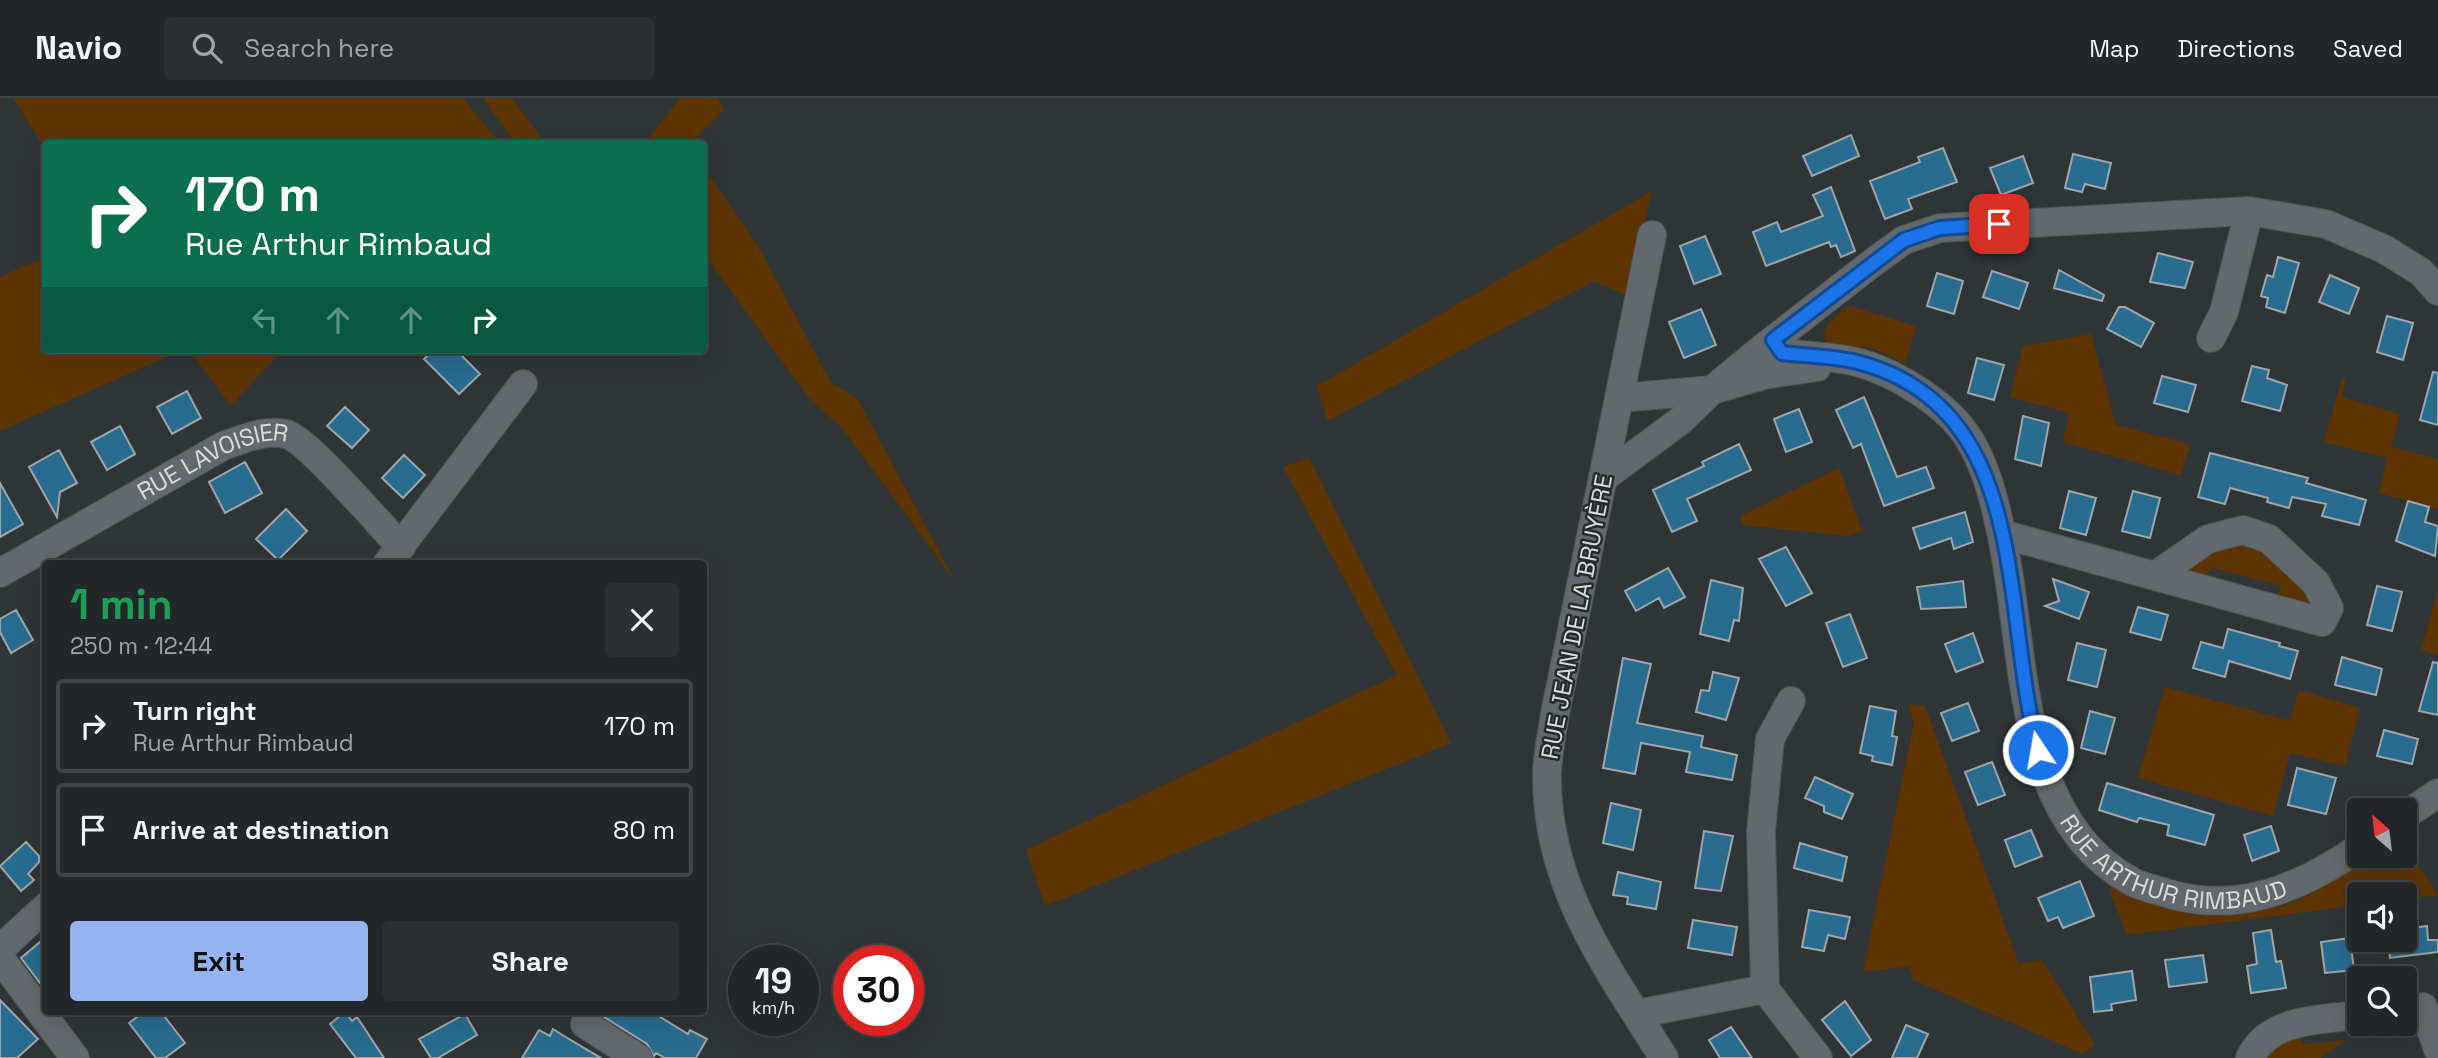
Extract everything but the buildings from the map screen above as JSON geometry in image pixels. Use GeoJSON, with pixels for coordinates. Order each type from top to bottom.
{"type":"FeatureCollection","features":[{"type":"Feature","properties":{"kind":"street"},"geometry":{"type":"LineString","coordinates":[[2211,338],[2224,312],[2249,211]]}},
{"type":"Feature","properties":{"kind":"street"},"geometry":{"type":"LineString","coordinates":[[1603,478],[1680,421],[1712,390],[1779,355],[1904,240],[1940,228],[2249,211],[2326,224],[2385,249],[2421,272],[2438,291]]}},
{"type":"Feature","properties":{"kind":"street","name":"RUE JEAN DE LA BRUYÈRE"},"geometry":{"type":"LineString","coordinates":[[1652,235],[1555,714],[1547,772],[1553,831],[1569,892],[1591,944],[1664,1058]]}},
{"type":"Feature","properties":{"kind":"street","name":"RUE ARTHUR RIMBAUD"},"geometry":{"type":"LineString","coordinates":[[1779,355],[1857,362],[1923,392],[1965,433],[1991,486],[2002,534],[2032,729],[2043,771],[2059,809],[2075,831],[2114,871],[2134,883],[2184,898],[2229,901],[2283,892],[2347,855]]}},
{"type":"Feature","properties":{"kind":"street"},"geometry":{"type":"LineString","coordinates":[[394,555],[523,384]]}},
{"type":"Feature","properties":{"kind":"street"},"geometry":{"type":"LineString","coordinates":[[1620,398],[1712,390]]}},
{"type":"Feature","properties":{"kind":"street","name":"RUE LAVOISIER"},"geometry":{"type":"LineString","coordinates":[[0,573],[223,446],[259,433],[288,434],[314,456],[394,555]]}},
{"type":"Feature","properties":{"kind":"street"},"geometry":{"type":"LineString","coordinates":[[2002,534],[2322,622],[2329,608],[2316,583],[2269,539],[2243,530],[2208,539],[2156,575]]}},
{"type":"Feature","properties":{"kind":"street"},"geometry":{"type":"LineString","coordinates":[[1791,701],[1770,739],[1761,831],[1765,989],[1818,1058]]}},
{"type":"Feature","properties":{"kind":"street"},"geometry":{"type":"LineString","coordinates":[[2417,807],[2438,793]]}},
{"type":"Feature","properties":{"kind":"street"},"geometry":{"type":"LineString","coordinates":[[0,949],[42,911]]}},
{"type":"Feature","properties":{"kind":"street"},"geometry":{"type":"LineString","coordinates":[[0,958],[42,1014]]}},
{"type":"Feature","properties":{"kind":"street"},"geometry":{"type":"LineString","coordinates":[[1637,1014],[1765,989]]}},
{"type":"Feature","properties":{"kind":"street"},"geometry":{"type":"LineString","coordinates":[[2422,1007],[2438,1049]]}},
{"type":"Feature","properties":{"kind":"street"},"geometry":{"type":"LineString","coordinates":[[43,1015],[75,1058]]}},
{"type":"Feature","properties":{"kind":"street"},"geometry":{"type":"LineString","coordinates":[[2250,1058],[2257,1045],[2288,1024],[2347,1017]]}},
{"type":"Feature","properties":{"kind":"street"},"geometry":{"type":"LineString","coordinates":[[584,1024],[638,1058]]}},
{"type":"Feature","properties":{"kind":"shaded area"},"geometry":{"type":"Polygon","coordinates":[[[13,98],[463,98],[498,140],[42,140],[42,144],[13,98]]]}},
{"type":"Feature","properties":{"kind":"shaded area"},"geometry":{"type":"Polygon","coordinates":[[[483,98],[512,98],[543,140],[513,140],[483,98]]]}},
{"type":"Feature","properties":{"kind":"shaded area"},"geometry":{"type":"Polygon","coordinates":[[[680,98],[717,98],[724,110],[694,140],[647,140],[680,98]]]}},
{"type":"Feature","properties":{"kind":"shaded area"},"geometry":{"type":"Polygon","coordinates":[[[707,172],[758,246],[831,383],[857,398],[955,581],[843,429],[809,398],[707,258],[707,172]]]}},
{"type":"Feature","properties":{"kind":"shaded area"},"geometry":{"type":"Polygon","coordinates":[[[1652,191],[1628,296],[1594,281],[1327,421],[1317,386],[1652,191]]]}},
{"type":"Feature","properties":{"kind":"shaded area"},"geometry":{"type":"Polygon","coordinates":[[[42,258],[42,354],[173,354],[0,431],[0,277],[42,258]]]}},
{"type":"Feature","properties":{"kind":"shaded area"},"geometry":{"type":"Polygon","coordinates":[[[1850,306],[1916,326],[1905,363],[1869,348],[1839,347],[1827,342],[1824,337],[1828,325],[1850,306]]]}},
{"type":"Feature","properties":{"kind":"shaded area"},"geometry":{"type":"Polygon","coordinates":[[[2091,334],[2116,425],[2190,444],[2181,475],[2063,442],[2069,413],[2010,397],[2023,346],[2091,334]]]}},
{"type":"Feature","properties":{"kind":"shaded area"},"geometry":{"type":"Polygon","coordinates":[[[192,354],[278,354],[231,406],[192,354]]]}},
{"type":"Feature","properties":{"kind":"shaded area"},"geometry":{"type":"Polygon","coordinates":[[[2342,378],[2346,379],[2342,397],[2400,414],[2391,447],[2438,459],[2438,509],[2379,493],[2387,458],[2324,442],[2342,378]]]}},
{"type":"Feature","properties":{"kind":"shaded area"},"geometry":{"type":"Polygon","coordinates":[[[1309,458],[1451,743],[1045,906],[1026,850],[1397,675],[1283,467],[1309,458]]]}},
{"type":"Feature","properties":{"kind":"shaded area"},"geometry":{"type":"Polygon","coordinates":[[[1839,468],[1862,531],[1847,536],[1743,525],[1740,516],[1839,468]]]}},
{"type":"Feature","properties":{"kind":"shaded area"},"geometry":{"type":"Polygon","coordinates":[[[2249,539],[2309,592],[2305,607],[2277,602],[2281,586],[2211,567],[2206,582],[2186,570],[2209,547],[2249,539]]]}},
{"type":"Feature","properties":{"kind":"shaded area"},"geometry":{"type":"Polygon","coordinates":[[[2438,589],[2438,655],[2421,650],[2438,589]]]}},
{"type":"Feature","properties":{"kind":"shaded area"},"geometry":{"type":"Polygon","coordinates":[[[2165,687],[2290,721],[2299,690],[2360,708],[2345,766],[2290,753],[2273,816],[2138,778],[2165,687]]]}},
{"type":"Feature","properties":{"kind":"shaded area"},"geometry":{"type":"Polygon","coordinates":[[[1908,704],[1925,706],[2019,964],[2042,960],[2095,1045],[2083,1054],[1913,980],[1910,966],[1863,972],[1914,722],[1908,704]]]}},
{"type":"Feature","properties":{"kind":"shaded area"},"geometry":{"type":"Polygon","coordinates":[[[2417,864],[2438,895],[2417,898],[2417,882],[2347,882],[2347,907],[2127,935],[2111,894],[2109,881],[2156,903],[2181,910],[2233,914],[2284,905],[2309,895],[2345,868],[2417,868],[2417,864]]]}},
{"type":"Feature","properties":{"kind":"shaded area"},"geometry":{"type":"Polygon","coordinates":[[[2296,1032],[2303,1044],[2346,1040],[2321,1058],[2264,1058],[2272,1045],[2296,1032]]]}},
{"type":"Feature","properties":{"kind":"route"},"geometry":{"type":"LineString","coordinates":[[1999,224],[1940,228],[1904,240],[1773,340],[1782,353],[1857,362],[1897,379],[1923,392],[1965,433],[1991,486],[2009,565],[2032,729],[2038,750]]}}]}
